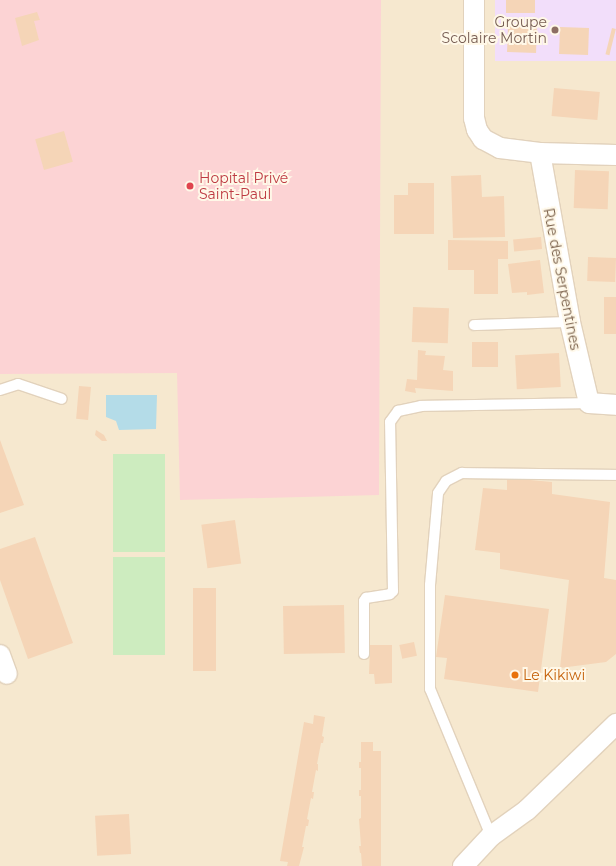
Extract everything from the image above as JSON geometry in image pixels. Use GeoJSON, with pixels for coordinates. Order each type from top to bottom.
{"type":"FeatureCollection","features":[{"type":"Feature","properties":{"kind":"street"},"geometry":{"type":"LineString","coordinates":[[474,0],[474,118],[477,130],[483,139],[491,145],[500,148],[540,154],[616,155]]}},
{"type":"Feature","properties":{"kind":"street","name":"Rue des Serpentines"},"geometry":{"type":"LineString","coordinates":[[540,154],[570,322],[589,403]]}},
{"type":"Feature","properties":{"kind":"street"},"geometry":{"type":"LineString","coordinates":[[589,403],[616,405]]}},
{"type":"Feature","properties":{"kind":"street"},"geometry":{"type":"LineString","coordinates":[[0,655],[6,674]]}},
{"type":"Feature","properties":{"kind":"street"},"geometry":{"type":"LineString","coordinates":[[463,866],[492,836],[527,810],[616,724]]}},
{"type":"Feature","properties":{"kind":"lane"},"geometry":{"type":"LineString","coordinates":[[474,325],[570,322]]}},
{"type":"Feature","properties":{"kind":"lane"},"geometry":{"type":"LineString","coordinates":[[0,390],[18,384],[62,399]]}},
{"type":"Feature","properties":{"kind":"lane"},"geometry":{"type":"LineString","coordinates":[[364,654],[364,601],[366,598],[390,594],[392,591],[390,422],[398,410],[422,406],[589,403]]}},
{"type":"Feature","properties":{"kind":"lane"},"geometry":{"type":"LineString","coordinates":[[492,836],[430,689],[430,585],[438,493],[446,481],[462,473],[616,475]]}},
{"type":"Feature","properties":{"kind":"shaded area"},"geometry":{"type":"Polygon","coordinates":[[[0,0],[616,0],[616,866],[0,866],[0,0]]]}},
{"type":"Feature","properties":{"kind":"shaded area","name":"Hopital Privé Saint-Paul"},"geometry":{"type":"Polygon","coordinates":[[[0,0],[381,0],[379,495],[180,500],[177,373],[0,374],[0,0]]]}},
{"type":"Feature","properties":{"kind":"shaded area","name":"Groupe Scolaire Mortin"},"geometry":{"type":"Polygon","coordinates":[[[495,0],[616,0],[616,61],[495,61],[495,0]]]}},
{"type":"Feature","properties":{"kind":"green space"},"geometry":{"type":"Polygon","coordinates":[[[113,454],[165,454],[165,552],[113,552],[113,454]]]}},
{"type":"Feature","properties":{"kind":"green space"},"geometry":{"type":"Polygon","coordinates":[[[113,557],[165,557],[165,655],[113,655],[113,557]]]}},
{"type":"Feature","properties":{"kind":"water"},"geometry":{"type":"Polygon","coordinates":[[[106,395],[157,395],[156,429],[119,430],[116,421],[106,417],[106,395]]]}},
{"type":"Feature","properties":{"kind":"building"},"geometry":{"type":"Polygon","coordinates":[[[506,0],[535,0],[535,13],[506,13],[506,0]]]}},
{"type":"Feature","properties":{"kind":"building"},"geometry":{"type":"Polygon","coordinates":[[[37,12],[40,20],[34,21],[39,40],[22,46],[15,18],[37,12]]]}},
{"type":"Feature","properties":{"kind":"building"},"geometry":{"type":"Polygon","coordinates":[[[508,25],[537,26],[536,53],[507,52],[508,25]]]}},
{"type":"Feature","properties":{"kind":"building"},"geometry":{"type":"Polygon","coordinates":[[[560,27],[589,28],[588,55],[559,54],[560,27]]]}},
{"type":"Feature","properties":{"kind":"building"},"geometry":{"type":"Polygon","coordinates":[[[612,28],[616,29],[609,55],[605,54],[612,28]]]}},
{"type":"Feature","properties":{"kind":"building"},"geometry":{"type":"Polygon","coordinates":[[[554,88],[600,92],[597,120],[552,116],[554,88]]]}},
{"type":"Feature","properties":{"kind":"building"},"geometry":{"type":"Polygon","coordinates":[[[64,131],[73,162],[44,170],[35,139],[64,131]]]}},
{"type":"Feature","properties":{"kind":"building"},"geometry":{"type":"Polygon","coordinates":[[[575,170],[609,171],[608,209],[574,208],[575,170]]]}},
{"type":"Feature","properties":{"kind":"building"},"geometry":{"type":"Polygon","coordinates":[[[481,175],[482,197],[504,196],[505,237],[453,238],[451,176],[481,175]]]}},
{"type":"Feature","properties":{"kind":"building"},"geometry":{"type":"Polygon","coordinates":[[[408,183],[434,183],[434,234],[394,234],[394,195],[408,195],[408,183]]]}},
{"type":"Feature","properties":{"kind":"building"},"geometry":{"type":"Polygon","coordinates":[[[541,237],[542,249],[514,251],[513,239],[541,237]]]}},
{"type":"Feature","properties":{"kind":"building"},"geometry":{"type":"Polygon","coordinates":[[[448,240],[508,241],[508,259],[498,259],[498,294],[474,294],[474,270],[448,270],[448,240]]]}},
{"type":"Feature","properties":{"kind":"building"},"geometry":{"type":"Polygon","coordinates":[[[588,257],[616,258],[615,282],[587,281],[588,257]]]}},
{"type":"Feature","properties":{"kind":"building"},"geometry":{"type":"Polygon","coordinates":[[[540,260],[544,293],[527,295],[527,292],[512,293],[508,264],[540,260]]]}},
{"type":"Feature","properties":{"kind":"building"},"geometry":{"type":"Polygon","coordinates":[[[604,297],[616,297],[616,334],[604,334],[604,297]]]}},
{"type":"Feature","properties":{"kind":"building"},"geometry":{"type":"Polygon","coordinates":[[[413,307],[449,308],[448,343],[412,342],[413,307]]]}},
{"type":"Feature","properties":{"kind":"building"},"geometry":{"type":"Polygon","coordinates":[[[472,342],[498,342],[498,367],[472,367],[472,342]]]}},
{"type":"Feature","properties":{"kind":"building"},"geometry":{"type":"Polygon","coordinates":[[[418,350],[426,351],[425,355],[445,356],[443,370],[453,371],[453,391],[415,388],[416,393],[405,391],[407,379],[417,380],[418,350]]]}},
{"type":"Feature","properties":{"kind":"building"},"geometry":{"type":"Polygon","coordinates":[[[559,353],[561,387],[517,389],[515,355],[559,353]]]}},
{"type":"Feature","properties":{"kind":"building"},"geometry":{"type":"Polygon","coordinates":[[[79,386],[91,387],[88,420],[76,419],[79,386]]]}},
{"type":"Feature","properties":{"kind":"building"},"geometry":{"type":"Polygon","coordinates":[[[96,430],[104,435],[107,441],[102,441],[95,435],[96,430]]]}},
{"type":"Feature","properties":{"kind":"building"},"geometry":{"type":"Polygon","coordinates":[[[0,440],[24,505],[0,513],[0,440]]]}},
{"type":"Feature","properties":{"kind":"building"},"geometry":{"type":"Polygon","coordinates":[[[507,478],[552,482],[552,494],[610,502],[604,578],[616,580],[616,654],[606,662],[560,668],[569,580],[500,569],[500,553],[475,550],[483,488],[507,490],[507,478]]]}},
{"type":"Feature","properties":{"kind":"building"},"geometry":{"type":"Polygon","coordinates":[[[235,520],[241,564],[207,568],[201,525],[235,520]]]}},
{"type":"Feature","properties":{"kind":"building"},"geometry":{"type":"Polygon","coordinates":[[[35,537],[73,643],[28,659],[0,580],[0,549],[35,537]]]}},
{"type":"Feature","properties":{"kind":"building"},"geometry":{"type":"Polygon","coordinates":[[[193,588],[216,588],[216,671],[193,671],[193,588]]]}},
{"type":"Feature","properties":{"kind":"building"},"geometry":{"type":"Polygon","coordinates":[[[445,595],[549,609],[538,692],[444,679],[447,658],[436,657],[445,595]]]}},
{"type":"Feature","properties":{"kind":"building"},"geometry":{"type":"Polygon","coordinates":[[[344,605],[345,653],[284,654],[283,606],[344,605]]]}},
{"type":"Feature","properties":{"kind":"building"},"geometry":{"type":"Polygon","coordinates":[[[414,642],[417,656],[402,659],[399,645],[414,642]]]}},
{"type":"Feature","properties":{"kind":"building"},"geometry":{"type":"Polygon","coordinates":[[[370,645],[392,645],[392,683],[375,684],[374,674],[369,674],[370,645]]]}},
{"type":"Feature","properties":{"kind":"building"},"geometry":{"type":"Polygon","coordinates":[[[314,715],[325,717],[322,736],[324,737],[323,743],[321,743],[317,764],[318,771],[316,770],[312,792],[314,792],[313,799],[311,798],[307,819],[309,820],[308,826],[306,826],[302,847],[304,847],[299,866],[287,866],[288,862],[280,861],[304,722],[313,724],[314,715]]]}},
{"type":"Feature","properties":{"kind":"building"},"geometry":{"type":"Polygon","coordinates":[[[361,742],[373,742],[373,751],[381,751],[381,866],[362,866],[359,846],[361,846],[359,819],[361,818],[361,796],[359,796],[359,790],[361,790],[361,768],[359,768],[359,762],[361,762],[361,742]]]}},
{"type":"Feature","properties":{"kind":"building"},"geometry":{"type":"Polygon","coordinates":[[[129,814],[131,854],[97,856],[95,816],[129,814]]]}},
{"type":"Feature","properties":{"kind":"place","name":"Groupe Scolaire Mortin"},"geometry":{"type":"Point","coordinates":[555,30]}},
{"type":"Feature","properties":{"kind":"place","name":"Hopital Privé Saint-Paul"},"geometry":{"type":"Point","coordinates":[190,186]}},
{"type":"Feature","properties":{"kind":"place","name":"Le Kikiwi"},"geometry":{"type":"Point","coordinates":[515,675]}}]}
